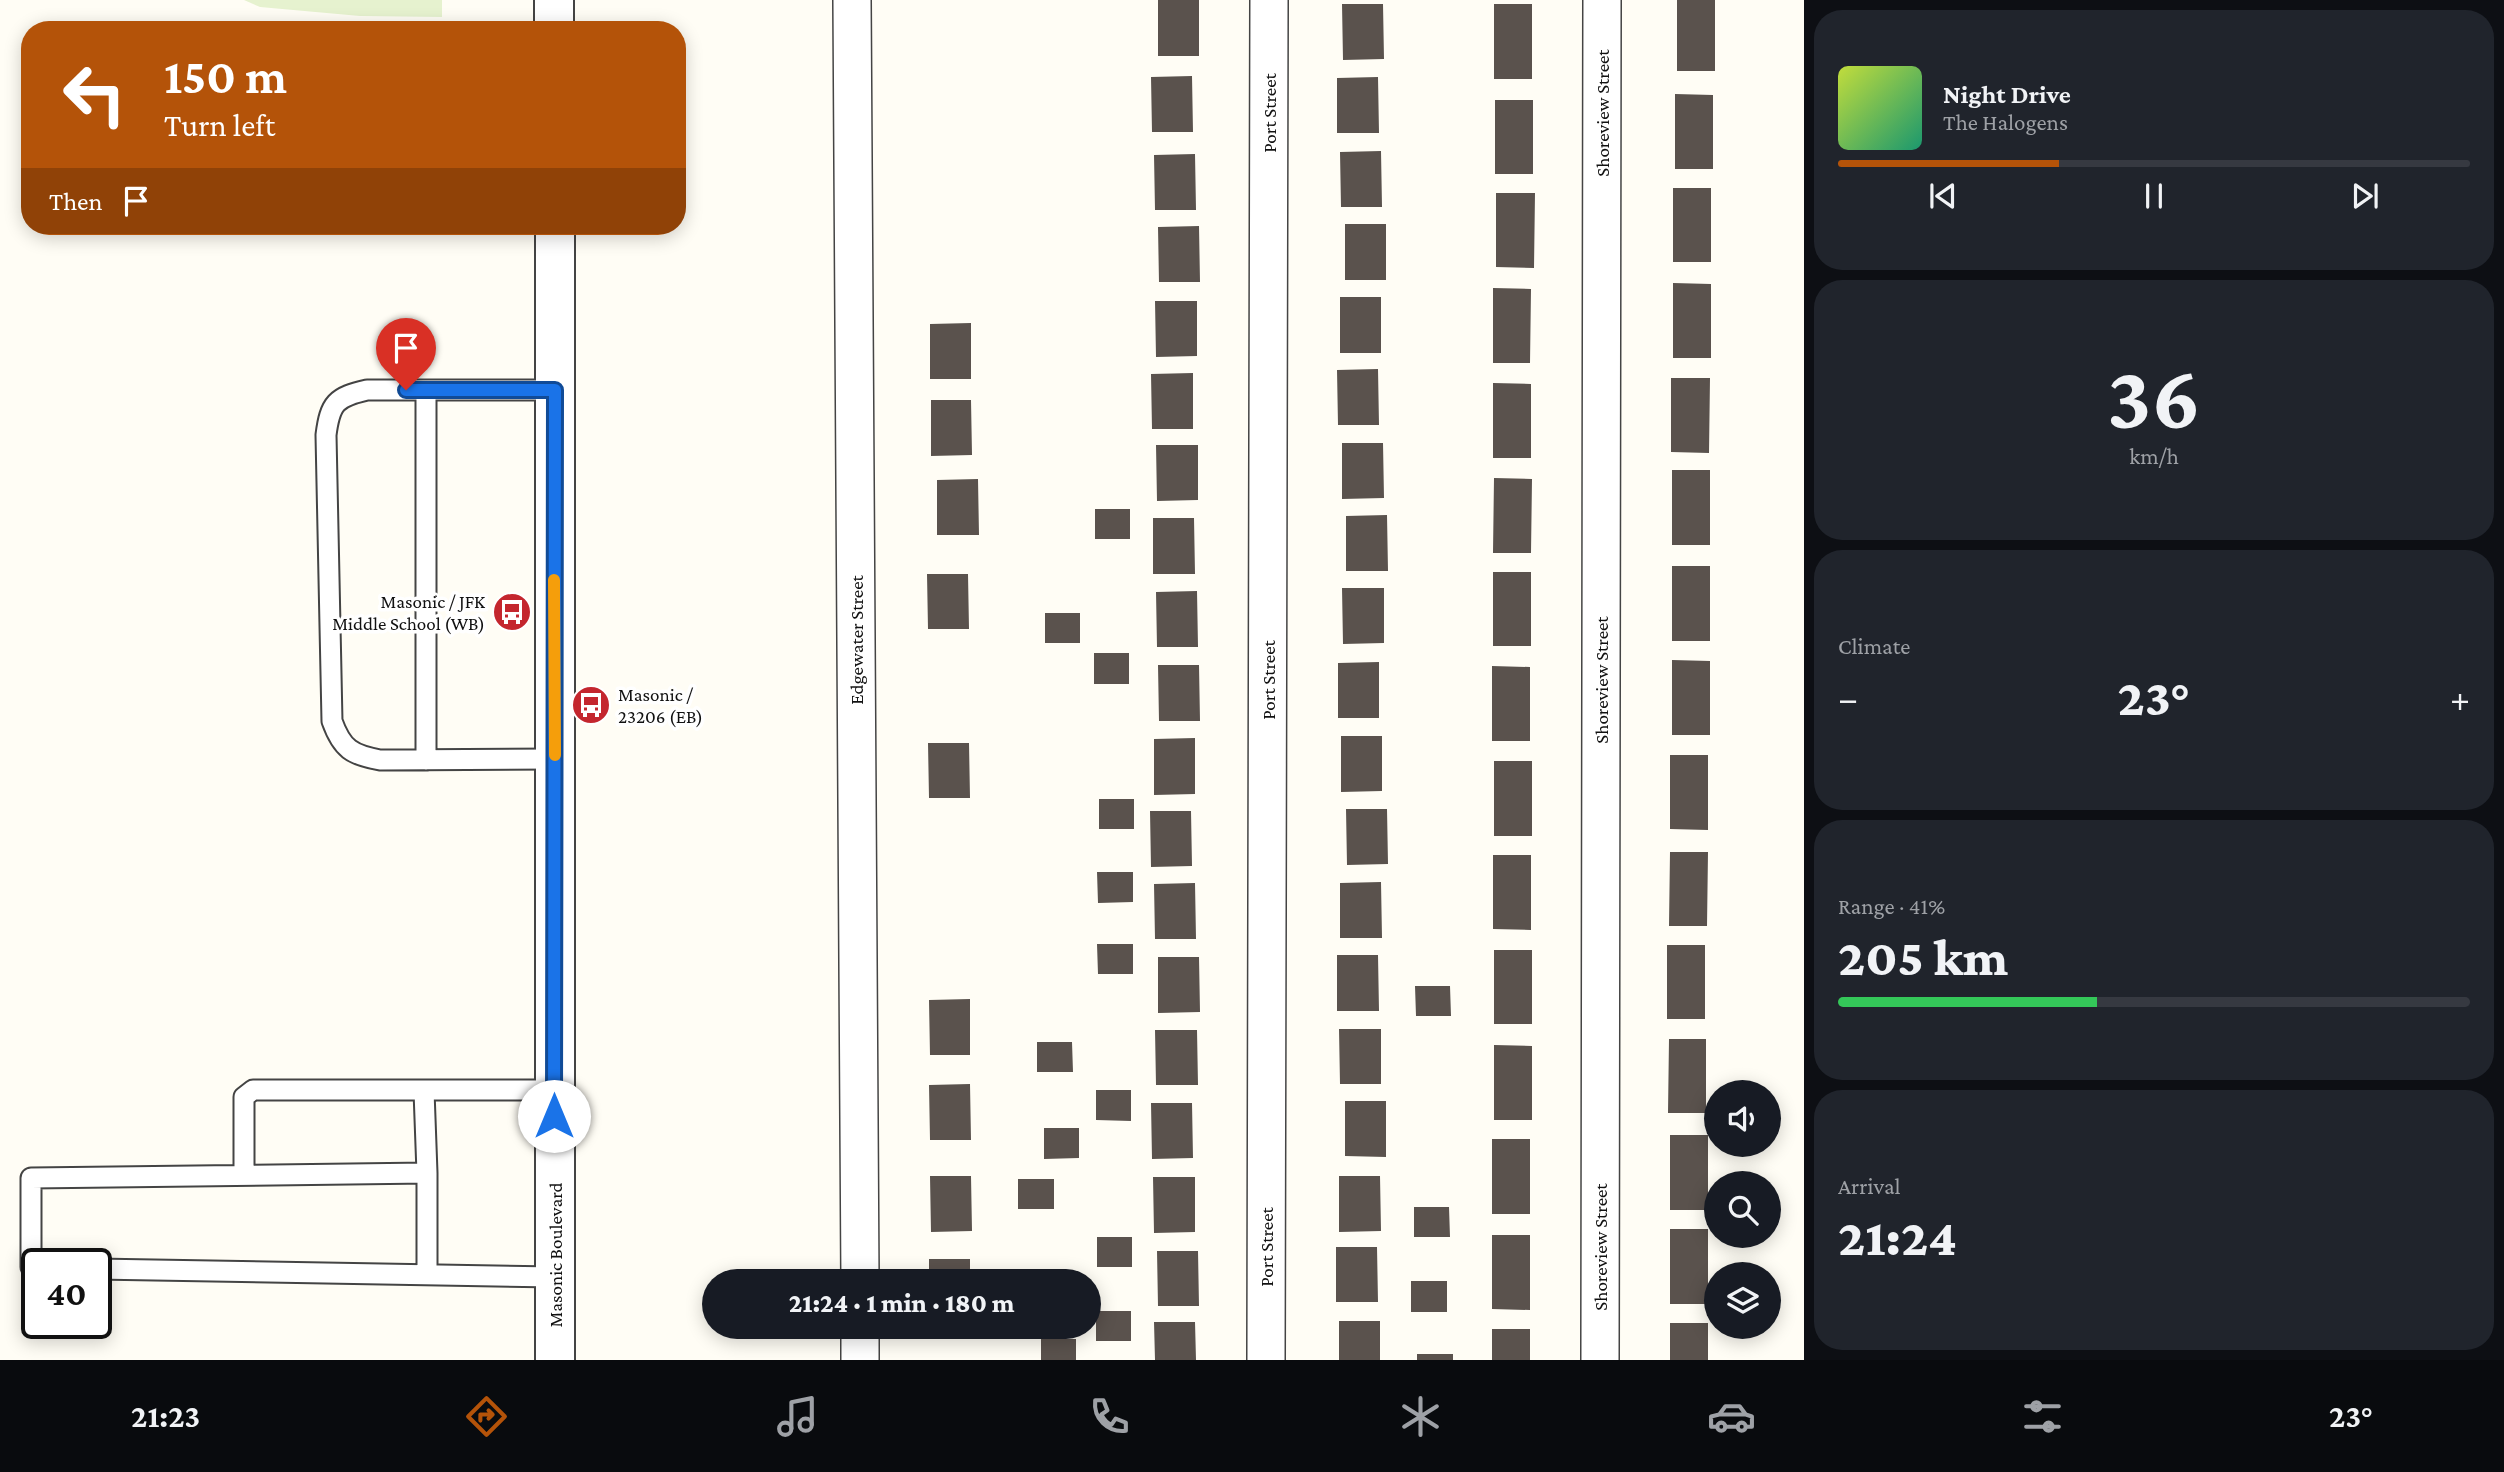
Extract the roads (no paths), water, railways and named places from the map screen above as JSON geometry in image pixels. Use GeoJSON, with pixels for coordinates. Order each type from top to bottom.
{"type":"FeatureCollection","features":[{"type":"Feature","properties":{"kind":"street"},"geometry":{"type":"LineString","coordinates":[[554,0],[554,21]]}},
{"type":"Feature","properties":{"kind":"street","name":"Edgewater Street"},"geometry":{"type":"LineString","coordinates":[[852,0],[860,1269]]}},
{"type":"Feature","properties":{"kind":"street","name":"Port Street"},"geometry":{"type":"LineString","coordinates":[[1266,1360],[1269,0]]}},
{"type":"Feature","properties":{"kind":"street","name":"Shoreview Street"},"geometry":{"type":"LineString","coordinates":[[1600,1360],[1602,0]]}},
{"type":"Feature","properties":{"kind":"street","name":"Masonic Boulevard"},"geometry":{"type":"LineString","coordinates":[[555,235],[555,1360]]}},
{"type":"Feature","properties":{"kind":"street"},"geometry":{"type":"LineString","coordinates":[[860,1339],[860,1360]]}},
{"type":"Feature","properties":{"kind":"lane"},"geometry":{"type":"LineString","coordinates":[[555,390],[367,390],[346,395],[335,402],[328,416],[326,435],[332,722],[337,735],[348,749],[360,757],[380,760],[555,759]]}},
{"type":"Feature","properties":{"kind":"lane"},"geometry":{"type":"LineString","coordinates":[[426,390],[426,760]]}},
{"type":"Feature","properties":{"kind":"lane"},"geometry":{"type":"LineString","coordinates":[[244,1175],[244,1097],[253,1090],[554,1090]]}},
{"type":"Feature","properties":{"kind":"lane"},"geometry":{"type":"LineString","coordinates":[[424,1091],[427,1274]]}},
{"type":"Feature","properties":{"kind":"lane"},"geometry":{"type":"LineString","coordinates":[[31,1248],[31,1178],[426,1173]]}},
{"type":"Feature","properties":{"kind":"lane"},"geometry":{"type":"LineString","coordinates":[[112,1269],[555,1277]]}},
{"type":"Feature","properties":{"kind":"place","name":"Masonic / JFK Middle School (WB)"},"geometry":{"type":"Point","coordinates":[512,612]}},
{"type":"Feature","properties":{"kind":"place","name":"Masonic / 23206 (EB)"},"geometry":{"type":"Point","coordinates":[591,705]}}]}
